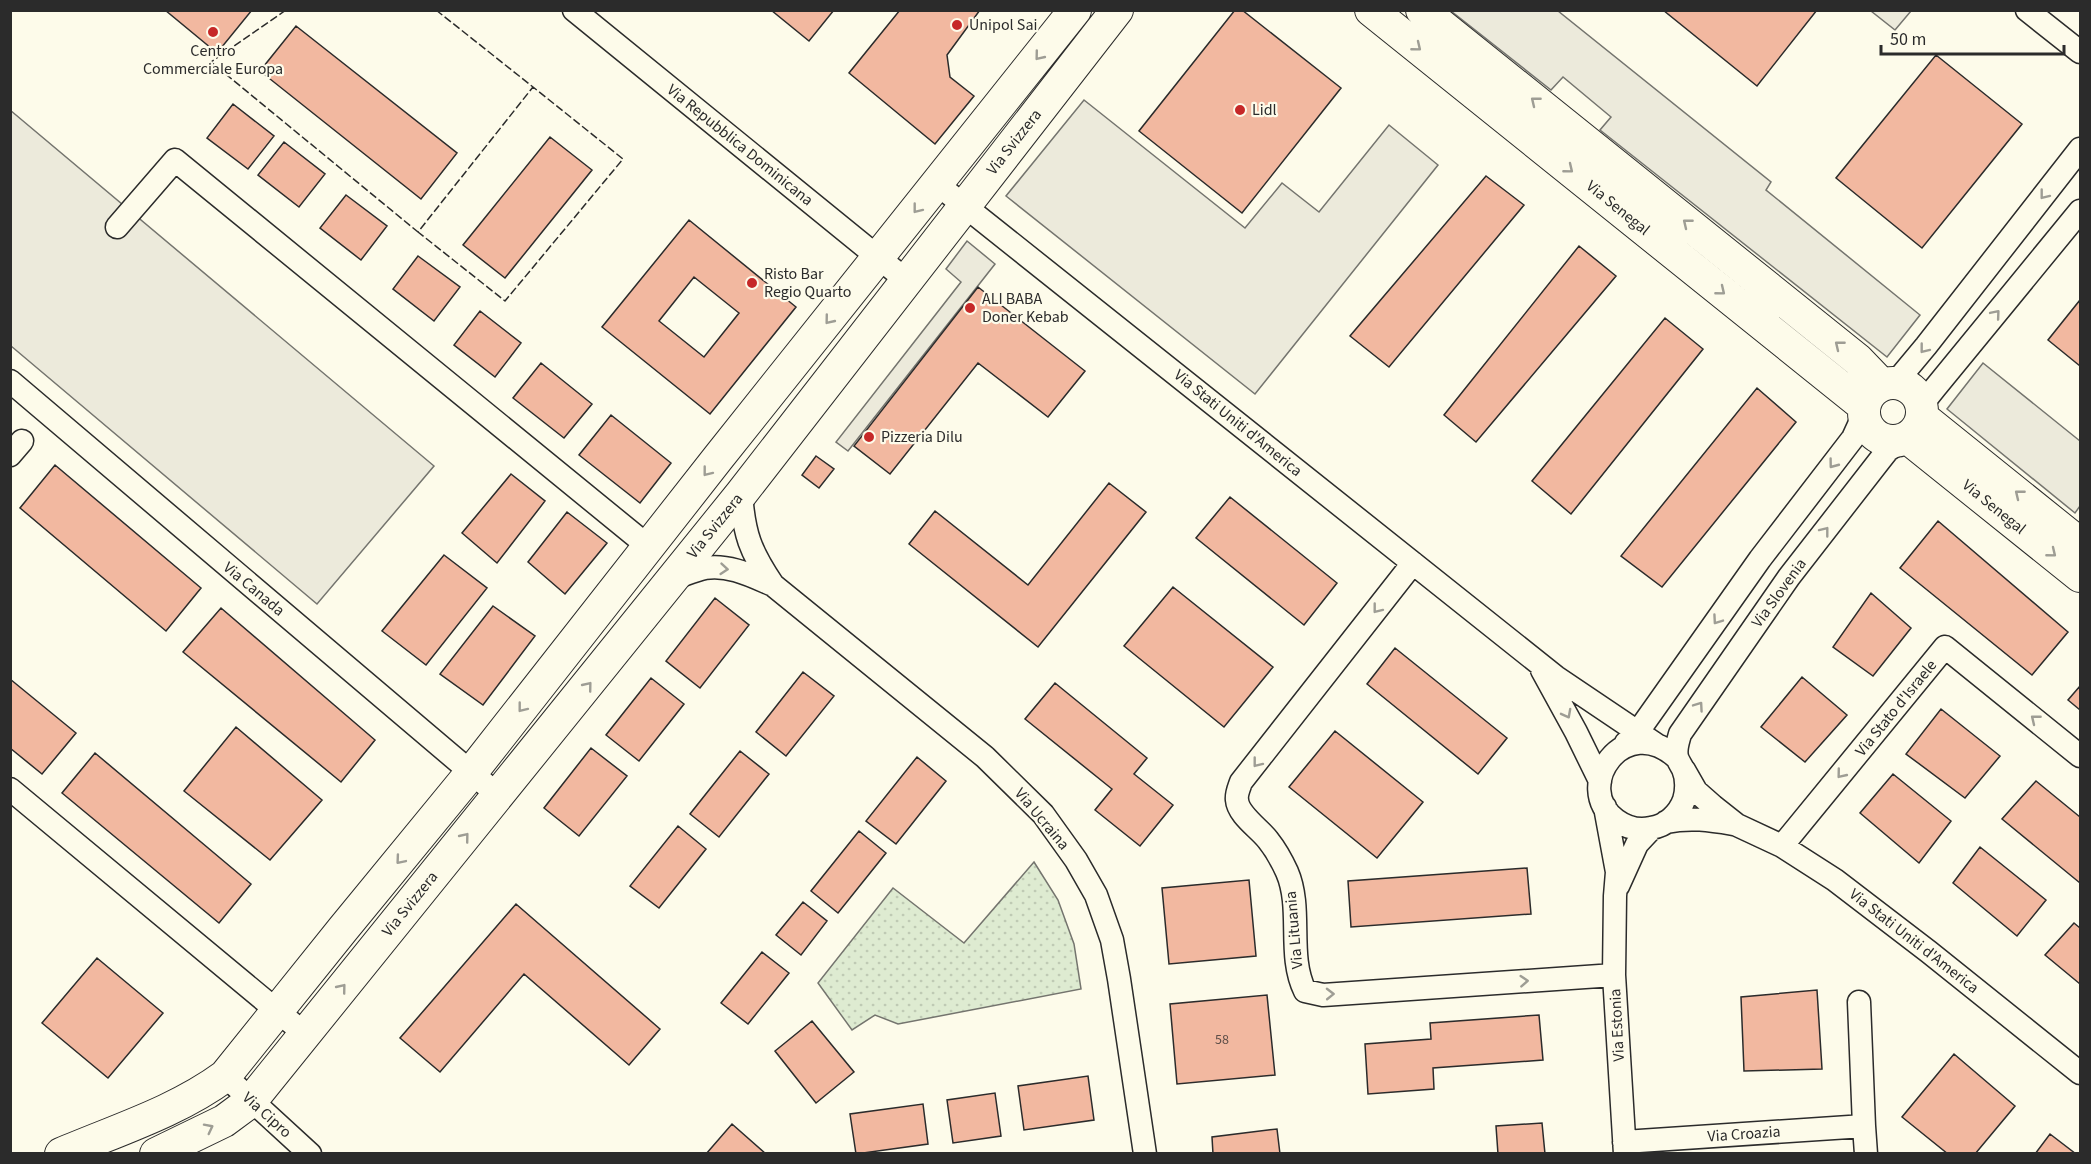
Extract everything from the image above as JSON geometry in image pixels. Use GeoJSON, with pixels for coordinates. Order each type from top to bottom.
{"type":"FeatureCollection","features":[{"type":"Feature","properties":{"kind":"main road","name":"Via Svizzera"},"geometry":{"type":"LineString","coordinates":[[61,1154],[179,1105],[225,1076],[471,773],[1075,10]]}},
{"type":"Feature","properties":{"kind":"main road","name":"Via Svizzera"},"geometry":{"type":"LineString","coordinates":[[156,1154],[225,1121],[251,1101],[741,494],[1117,10]]}},
{"type":"Feature","properties":{"kind":"main road","name":"Via Senegal"},"geometry":{"type":"LineString","coordinates":[[1371,10],[1875,397]]}},
{"type":"Feature","properties":{"kind":"main road","name":"Via Senegal"},"geometry":{"type":"LineString","coordinates":[[1422,10],[1858,360],[1875,397]]}},
{"type":"Feature","properties":{"kind":"main road"},"geometry":{"type":"LineString","coordinates":[[1909,387],[1921,401],[1914,426],[1893,442],[1876,437],[1865,423],[1875,397],[1909,387]]}},
{"type":"Feature","properties":{"kind":"main road","name":"Via Senegal"},"geometry":{"type":"LineString","coordinates":[[1914,426],[2080,544]]}},
{"type":"Feature","properties":{"kind":"main road","name":"Via Senegal"},"geometry":{"type":"LineString","coordinates":[[1914,426],[2080,576]]}},
{"type":"Feature","properties":{"kind":"street","name":"Via Repubblica Dominicana"},"geometry":{"type":"LineString","coordinates":[[574,10],[906,280]]}},
{"type":"Feature","properties":{"kind":"street"},"geometry":{"type":"LineString","coordinates":[[2027,10],[2080,52]]}},
{"type":"Feature","properties":{"kind":"street"},"geometry":{"type":"LineString","coordinates":[[1621,748],[1634,743],[1646,742],[1668,750],[1680,764],[1686,783],[1685,798],[1678,812],[1659,825],[1637,829],[1624,826],[1613,818],[1600,795],[1603,768],[1610,757],[1621,748],[1852,438],[1875,397],[1901,376],[1926,346],[2080,149]]}},
{"type":"Feature","properties":{"kind":"street"},"geometry":{"type":"LineString","coordinates":[[117,227],[175,160],[648,547]]}},
{"type":"Feature","properties":{"kind":"street","name":"Via Stati Uniti d'America"},"geometry":{"type":"LineString","coordinates":[[937,184],[1539,663],[1636,725],[1657,745]]}},
{"type":"Feature","properties":{"kind":"street","name":"Via Slovenia"},"geometry":{"type":"LineString","coordinates":[[1680,764],[1676,747],[1680,734],[1789,577],[1888,450],[1914,426],[1927,398],[2080,211]]}},
{"type":"Feature","properties":{"kind":"street","name":"Via Canada"},"geometry":{"type":"LineString","coordinates":[[10,381],[499,796]]}},
{"type":"Feature","properties":{"kind":"street","name":"Via Ucraina"},"geometry":{"type":"LineString","coordinates":[[741,494],[749,545],[773,585]]}},
{"type":"Feature","properties":{"kind":"street","name":"Via Lituania"},"geometry":{"type":"LineString","coordinates":[[1413,563],[1241,782],[1238,791],[1237,802],[1244,814],[1268,839],[1282,860],[1289,876],[1294,902],[1299,978],[1305,991],[1323,995],[1614,975]]}},
{"type":"Feature","properties":{"kind":"street","name":"Via Ucraina"},"geometry":{"type":"LineString","coordinates":[[674,578],[706,568],[721,568],[737,570],[773,585],[985,757],[1043,814],[1076,860],[1096,895],[1112,940],[1144,1154]]}},
{"type":"Feature","properties":{"kind":"street","name":"Via Stato d'Israele"},"geometry":{"type":"LineString","coordinates":[[1782,846],[1945,647],[2080,756]]}},
{"type":"Feature","properties":{"kind":"street","name":"Via Stati Uniti d'America"},"geometry":{"type":"LineString","coordinates":[[1539,663],[1600,781]]}},
{"type":"Feature","properties":{"kind":"street","name":"Via Stati Uniti d'America"},"geometry":{"type":"LineString","coordinates":[[1680,764],[1696,791],[1737,825],[1782,846],[1834,880],[1929,952],[2080,1073]]}},
{"type":"Feature","properties":{"kind":"street"},"geometry":{"type":"LineString","coordinates":[[10,789],[305,1034]]}},
{"type":"Feature","properties":{"kind":"street","name":"Via Estonia"},"geometry":{"type":"LineString","coordinates":[[1605,807],[1617,872],[1614,975],[1624,1148]]}},
{"type":"Feature","properties":{"kind":"street","name":"Via Stati Uniti d'America"},"geometry":{"type":"LineString","coordinates":[[1659,825],[1684,819],[1706,819],[1737,825]]}},
{"type":"Feature","properties":{"kind":"street","name":"Via Estonia"},"geometry":{"type":"LineString","coordinates":[[1615,896],[1637,844],[1659,825]]}},
{"type":"Feature","properties":{"kind":"street"},"geometry":{"type":"LineString","coordinates":[[1859,1002],[1866,1154]]}},
{"type":"Feature","properties":{"kind":"street","name":"Via Cipro"},"geometry":{"type":"LineString","coordinates":[[225,1076],[310,1154]]}},
{"type":"Feature","properties":{"kind":"street","name":"Via Croazia"},"geometry":{"type":"LineString","coordinates":[[1624,1148],[1864,1126]]}},
{"type":"Feature","properties":{"kind":"green space"},"geometry":{"type":"Polygon","coordinates":[[[1034,862],[1058,900],[1074,944],[1081,989],[898,1024],[875,1015],[852,1030],[818,983],[893,888],[964,943],[1034,862]]]}},
{"type":"Feature","properties":{"kind":"shaded area"},"geometry":{"type":"Polygon","coordinates":[[[1451,11],[1558,11],[1771,182],[1766,190],[1920,315],[1887,357],[1600,130],[1611,117],[1563,77],[1551,90],[1451,11]]]}},
{"type":"Feature","properties":{"kind":"shaded area"},"geometry":{"type":"Polygon","coordinates":[[[1871,11],[1911,11],[1895,30],[1871,11]]]}},
{"type":"Feature","properties":{"kind":"shaded area"},"geometry":{"type":"Polygon","coordinates":[[[1084,100],[1245,228],[1282,183],[1319,212],[1389,125],[1438,165],[1255,394],[1006,196],[1084,100]]]}},
{"type":"Feature","properties":{"kind":"shaded area"},"geometry":{"type":"Polygon","coordinates":[[[10,110],[434,466],[317,604],[11,346],[10,110]]]}},
{"type":"Feature","properties":{"kind":"shaded area"},"geometry":{"type":"Polygon","coordinates":[[[967,241],[995,264],[848,451],[836,442],[961,282],[946,269],[967,241]]]}},
{"type":"Feature","properties":{"kind":"shaded area"},"geometry":{"type":"Polygon","coordinates":[[[1983,363],[2080,441],[2080,506],[2075,513],[1947,409],[1983,363]]]}},
{"type":"Feature","properties":{"kind":"building","name":"Centro Commerciale Europa"},"geometry":{"type":"Polygon","coordinates":[[[165,10],[252,10],[217,53],[165,10]]]}},
{"type":"Feature","properties":{"kind":"building"},"geometry":{"type":"Polygon","coordinates":[[[771,10],[834,10],[809,41],[771,10]]]}},
{"type":"Feature","properties":{"kind":"building"},"geometry":{"type":"Polygon","coordinates":[[[900,10],[980,10],[947,55],[950,77],[974,96],[935,144],[849,73],[900,10]]]}},
{"type":"Feature","properties":{"kind":"building","name":"Lidl"},"geometry":{"type":"Polygon","coordinates":[[[1235,10],[1242,10],[1341,88],[1242,213],[1139,131],[1235,10]]]}},
{"type":"Feature","properties":{"kind":"building"},"geometry":{"type":"Polygon","coordinates":[[[1663,10],[1817,10],[1757,86],[1663,10]]]}},
{"type":"Feature","properties":{"kind":"building"},"geometry":{"type":"Polygon","coordinates":[[[296,26],[457,153],[421,199],[260,71],[296,26]]]}},
{"type":"Feature","properties":{"kind":"building"},"geometry":{"type":"Polygon","coordinates":[[[1936,55],[2022,124],[1922,248],[1836,178],[1936,55]]]}},
{"type":"Feature","properties":{"kind":"building"},"geometry":{"type":"Polygon","coordinates":[[[233,104],[274,136],[248,169],[207,138],[233,104]]]}},
{"type":"Feature","properties":{"kind":"building"},"geometry":{"type":"Polygon","coordinates":[[[550,137],[592,170],[505,278],[463,245],[550,137]]]}},
{"type":"Feature","properties":{"kind":"building"},"geometry":{"type":"Polygon","coordinates":[[[284,142],[325,174],[299,207],[258,175],[284,142]]]}},
{"type":"Feature","properties":{"kind":"building"},"geometry":{"type":"Polygon","coordinates":[[[1486,176],[1524,205],[1389,367],[1350,336],[1486,176]]]}},
{"type":"Feature","properties":{"kind":"building"},"geometry":{"type":"Polygon","coordinates":[[[346,195],[387,226],[361,260],[320,228],[346,195]]]}},
{"type":"Feature","properties":{"kind":"building"},"geometry":{"type":"Polygon","coordinates":[[[689,220],[796,307],[710,414],[602,327],[689,220]],[[694,277],[659,321],[704,357],[739,313],[694,277]]]}},
{"type":"Feature","properties":{"kind":"building"},"geometry":{"type":"Polygon","coordinates":[[[1579,246],[1616,276],[1476,442],[1444,415],[1579,246]]]}},
{"type":"Feature","properties":{"kind":"building"},"geometry":{"type":"Polygon","coordinates":[[[418,256],[460,287],[434,321],[393,289],[418,256]]]}},
{"type":"Feature","properties":{"kind":"building"},"geometry":{"type":"Polygon","coordinates":[[[978,287],[1085,371],[1048,417],[978,363],[890,474],[854,446],[978,287]]]}},
{"type":"Feature","properties":{"kind":"building"},"geometry":{"type":"Polygon","coordinates":[[[2080,300],[2080,366],[2048,340],[2080,300]]]}},
{"type":"Feature","properties":{"kind":"building"},"geometry":{"type":"Polygon","coordinates":[[[480,311],[521,343],[495,377],[454,345],[480,311]]]}},
{"type":"Feature","properties":{"kind":"building"},"geometry":{"type":"Polygon","coordinates":[[[1665,318],[1703,349],[1571,514],[1532,481],[1665,318]]]}},
{"type":"Feature","properties":{"kind":"building"},"geometry":{"type":"Polygon","coordinates":[[[541,363],[592,404],[564,438],[513,398],[541,363]]]}},
{"type":"Feature","properties":{"kind":"building"},"geometry":{"type":"Polygon","coordinates":[[[1757,388],[1796,422],[1662,587],[1621,556],[1757,388]]]}},
{"type":"Feature","properties":{"kind":"building"},"geometry":{"type":"Polygon","coordinates":[[[611,415],[671,463],[640,503],[579,455],[611,415]]]}},
{"type":"Feature","properties":{"kind":"building"},"geometry":{"type":"Polygon","coordinates":[[[816,456],[834,469],[819,488],[802,475],[816,456]]]}},
{"type":"Feature","properties":{"kind":"building"},"geometry":{"type":"Polygon","coordinates":[[[55,465],[201,588],[166,631],[20,508],[55,465]]]}},
{"type":"Feature","properties":{"kind":"building"},"geometry":{"type":"Polygon","coordinates":[[[511,474],[545,501],[497,563],[462,533],[511,474]]]}},
{"type":"Feature","properties":{"kind":"building"},"geometry":{"type":"Polygon","coordinates":[[[1109,483],[1146,512],[1038,647],[909,544],[935,511],[1028,585],[1109,483]]]}},
{"type":"Feature","properties":{"kind":"building"},"geometry":{"type":"Polygon","coordinates":[[[1230,497],[1337,583],[1304,625],[1196,538],[1230,497]]]}},
{"type":"Feature","properties":{"kind":"building"},"geometry":{"type":"Polygon","coordinates":[[[567,512],[607,543],[565,594],[528,562],[567,512]]]}},
{"type":"Feature","properties":{"kind":"building"},"geometry":{"type":"Polygon","coordinates":[[[1938,521],[2068,632],[2032,675],[1900,568],[1938,521]]]}},
{"type":"Feature","properties":{"kind":"building"},"geometry":{"type":"Polygon","coordinates":[[[444,555],[487,588],[426,665],[382,631],[444,555]]]}},
{"type":"Feature","properties":{"kind":"building"},"geometry":{"type":"Polygon","coordinates":[[[1173,587],[1273,667],[1224,727],[1124,646],[1173,587]]]}},
{"type":"Feature","properties":{"kind":"building"},"geometry":{"type":"Polygon","coordinates":[[[1871,593],[1911,628],[1873,676],[1833,647],[1871,593]]]}},
{"type":"Feature","properties":{"kind":"building"},"geometry":{"type":"Polygon","coordinates":[[[715,598],[749,625],[700,688],[666,661],[715,598]]]}},
{"type":"Feature","properties":{"kind":"building"},"geometry":{"type":"Polygon","coordinates":[[[493,606],[535,636],[483,705],[440,674],[493,606]]]}},
{"type":"Feature","properties":{"kind":"building"},"geometry":{"type":"Polygon","coordinates":[[[221,608],[375,740],[341,782],[183,652],[221,608]]]}},
{"type":"Feature","properties":{"kind":"building"},"geometry":{"type":"Polygon","coordinates":[[[1395,648],[1507,738],[1478,774],[1367,684],[1395,648]]]}},
{"type":"Feature","properties":{"kind":"building"},"geometry":{"type":"Polygon","coordinates":[[[803,672],[834,696],[786,756],[756,732],[803,672]]]}},
{"type":"Feature","properties":{"kind":"building"},"geometry":{"type":"Polygon","coordinates":[[[1802,677],[1847,715],[1805,762],[1761,727],[1802,677]]]}},
{"type":"Feature","properties":{"kind":"building"},"geometry":{"type":"Polygon","coordinates":[[[651,678],[684,704],[639,761],[606,735],[651,678]]]}},
{"type":"Feature","properties":{"kind":"building"},"geometry":{"type":"Polygon","coordinates":[[[10,679],[76,733],[42,774],[10,748],[10,679]]]}},
{"type":"Feature","properties":{"kind":"building"},"geometry":{"type":"Polygon","coordinates":[[[1055,683],[1147,758],[1134,774],[1173,805],[1140,846],[1095,810],[1112,789],[1025,719],[1055,683]]]}},
{"type":"Feature","properties":{"kind":"building"},"geometry":{"type":"Polygon","coordinates":[[[2080,686],[2080,710],[2068,700],[2080,686]]]}},
{"type":"Feature","properties":{"kind":"building"},"geometry":{"type":"Polygon","coordinates":[[[1941,709],[2000,756],[1965,798],[1906,754],[1941,709]]]}},
{"type":"Feature","properties":{"kind":"building"},"geometry":{"type":"Polygon","coordinates":[[[236,727],[322,800],[270,860],[184,791],[236,727]]]}},
{"type":"Feature","properties":{"kind":"building"},"geometry":{"type":"Polygon","coordinates":[[[1335,731],[1423,802],[1377,858],[1289,787],[1335,731]]]}},
{"type":"Feature","properties":{"kind":"building"},"geometry":{"type":"Polygon","coordinates":[[[591,748],[627,776],[579,836],[544,808],[591,748]]]}},
{"type":"Feature","properties":{"kind":"building"},"geometry":{"type":"Polygon","coordinates":[[[740,751],[769,774],[719,837],[690,814],[740,751]]]}},
{"type":"Feature","properties":{"kind":"building"},"geometry":{"type":"Polygon","coordinates":[[[95,753],[251,884],[219,923],[62,793],[95,753]]]}},
{"type":"Feature","properties":{"kind":"building"},"geometry":{"type":"Polygon","coordinates":[[[917,757],[946,781],[896,844],[866,821],[917,757]]]}},
{"type":"Feature","properties":{"kind":"building"},"geometry":{"type":"Polygon","coordinates":[[[1893,774],[1951,821],[1919,863],[1860,813],[1893,774]]]}},
{"type":"Feature","properties":{"kind":"building"},"geometry":{"type":"Polygon","coordinates":[[[2036,781],[2080,817],[2080,883],[2002,819],[2036,781]]]}},
{"type":"Feature","properties":{"kind":"building"},"geometry":{"type":"Polygon","coordinates":[[[678,826],[706,849],[659,908],[630,886],[678,826]]]}},
{"type":"Feature","properties":{"kind":"building"},"geometry":{"type":"Polygon","coordinates":[[[859,831],[886,853],[838,913],[811,891],[859,831]]]}},
{"type":"Feature","properties":{"kind":"building"},"geometry":{"type":"Polygon","coordinates":[[[1980,847],[2046,900],[2017,936],[1953,883],[1980,847]]]}},
{"type":"Feature","properties":{"kind":"building"},"geometry":{"type":"Polygon","coordinates":[[[1527,868],[1531,914],[1351,927],[1348,881],[1527,868]]]}},
{"type":"Feature","properties":{"kind":"building"},"geometry":{"type":"Polygon","coordinates":[[[1249,880],[1256,956],[1169,964],[1162,888],[1249,880]]]}},
{"type":"Feature","properties":{"kind":"building"},"geometry":{"type":"Polygon","coordinates":[[[803,902],[827,921],[801,955],[776,935],[803,902]]]}},
{"type":"Feature","properties":{"kind":"building"},"geometry":{"type":"Polygon","coordinates":[[[516,904],[660,1029],[629,1065],[524,974],[440,1072],[400,1038],[516,904]]]}},
{"type":"Feature","properties":{"kind":"building"},"geometry":{"type":"Polygon","coordinates":[[[2074,923],[2080,928],[2080,984],[2045,955],[2074,923]]]}},
{"type":"Feature","properties":{"kind":"building"},"geometry":{"type":"Polygon","coordinates":[[[762,952],[789,973],[748,1024],[721,1003],[762,952]]]}},
{"type":"Feature","properties":{"kind":"building"},"geometry":{"type":"Polygon","coordinates":[[[97,958],[163,1013],[108,1078],[42,1023],[97,958]]]}},
{"type":"Feature","properties":{"kind":"building"},"geometry":{"type":"Polygon","coordinates":[[[1817,990],[1822,1069],[1744,1071],[1741,997],[1817,990]]]}},
{"type":"Feature","properties":{"kind":"building"},"geometry":{"type":"Polygon","coordinates":[[[1267,995],[1275,1075],[1177,1084],[1170,1004],[1267,995]]]}},
{"type":"Feature","properties":{"kind":"building"},"geometry":{"type":"Polygon","coordinates":[[[1539,1015],[1543,1060],[1433,1068],[1434,1089],[1368,1094],[1365,1044],[1431,1039],[1430,1023],[1539,1015]]]}},
{"type":"Feature","properties":{"kind":"building"},"geometry":{"type":"Polygon","coordinates":[[[812,1021],[854,1072],[816,1103],[775,1051],[812,1021]]]}},
{"type":"Feature","properties":{"kind":"building"},"geometry":{"type":"Polygon","coordinates":[[[1954,1054],[2015,1106],[1975,1154],[1948,1154],[1902,1117],[1954,1054]]]}},
{"type":"Feature","properties":{"kind":"building"},"geometry":{"type":"Polygon","coordinates":[[[1088,1076],[1094,1120],[1024,1130],[1018,1086],[1088,1076]]]}},
{"type":"Feature","properties":{"kind":"building"},"geometry":{"type":"Polygon","coordinates":[[[995,1093],[1001,1136],[953,1143],[947,1100],[995,1093]]]}},
{"type":"Feature","properties":{"kind":"building"},"geometry":{"type":"Polygon","coordinates":[[[923,1104],[928,1144],[856,1154],[850,1114],[923,1104]]]}},
{"type":"Feature","properties":{"kind":"building"},"geometry":{"type":"Polygon","coordinates":[[[1542,1123],[1545,1154],[1498,1154],[1496,1126],[1542,1123]]]}},
{"type":"Feature","properties":{"kind":"building"},"geometry":{"type":"Polygon","coordinates":[[[732,1124],[766,1154],[706,1154],[732,1124]]]}},
{"type":"Feature","properties":{"kind":"building"},"geometry":{"type":"Polygon","coordinates":[[[1277,1129],[1280,1154],[1213,1154],[1212,1137],[1277,1129]]]}},
{"type":"Feature","properties":{"kind":"building"},"geometry":{"type":"Polygon","coordinates":[[[2050,1134],[2076,1154],[2035,1154],[2050,1134]]]}},
{"type":"Feature","properties":{"kind":"fence"},"geometry":{"type":"LineString","coordinates":[[286,10],[211,62],[418,232]]}},
{"type":"Feature","properties":{"kind":"fence"},"geometry":{"type":"LineString","coordinates":[[436,10],[533,87],[418,232],[505,301],[623,159],[533,87]]}},
{"type":"Feature","properties":{"kind":"place","name":"Unipol Sai"},"geometry":{"type":"Point","coordinates":[957,25]}},
{"type":"Feature","properties":{"kind":"place","name":"Centro Commerciale Europa"},"geometry":{"type":"Point","coordinates":[213,32]}},
{"type":"Feature","properties":{"kind":"place","name":"Lidl"},"geometry":{"type":"Point","coordinates":[1240,110]}},
{"type":"Feature","properties":{"kind":"place","name":"Risto Bar Regio Quarto"},"geometry":{"type":"Point","coordinates":[752,283]}},
{"type":"Feature","properties":{"kind":"place","name":"ALI BABA Doner Kebab"},"geometry":{"type":"Point","coordinates":[970,308]}},
{"type":"Feature","properties":{"kind":"place","name":"Pizzeria Dilu"},"geometry":{"type":"Point","coordinates":[869,437]}}]}
